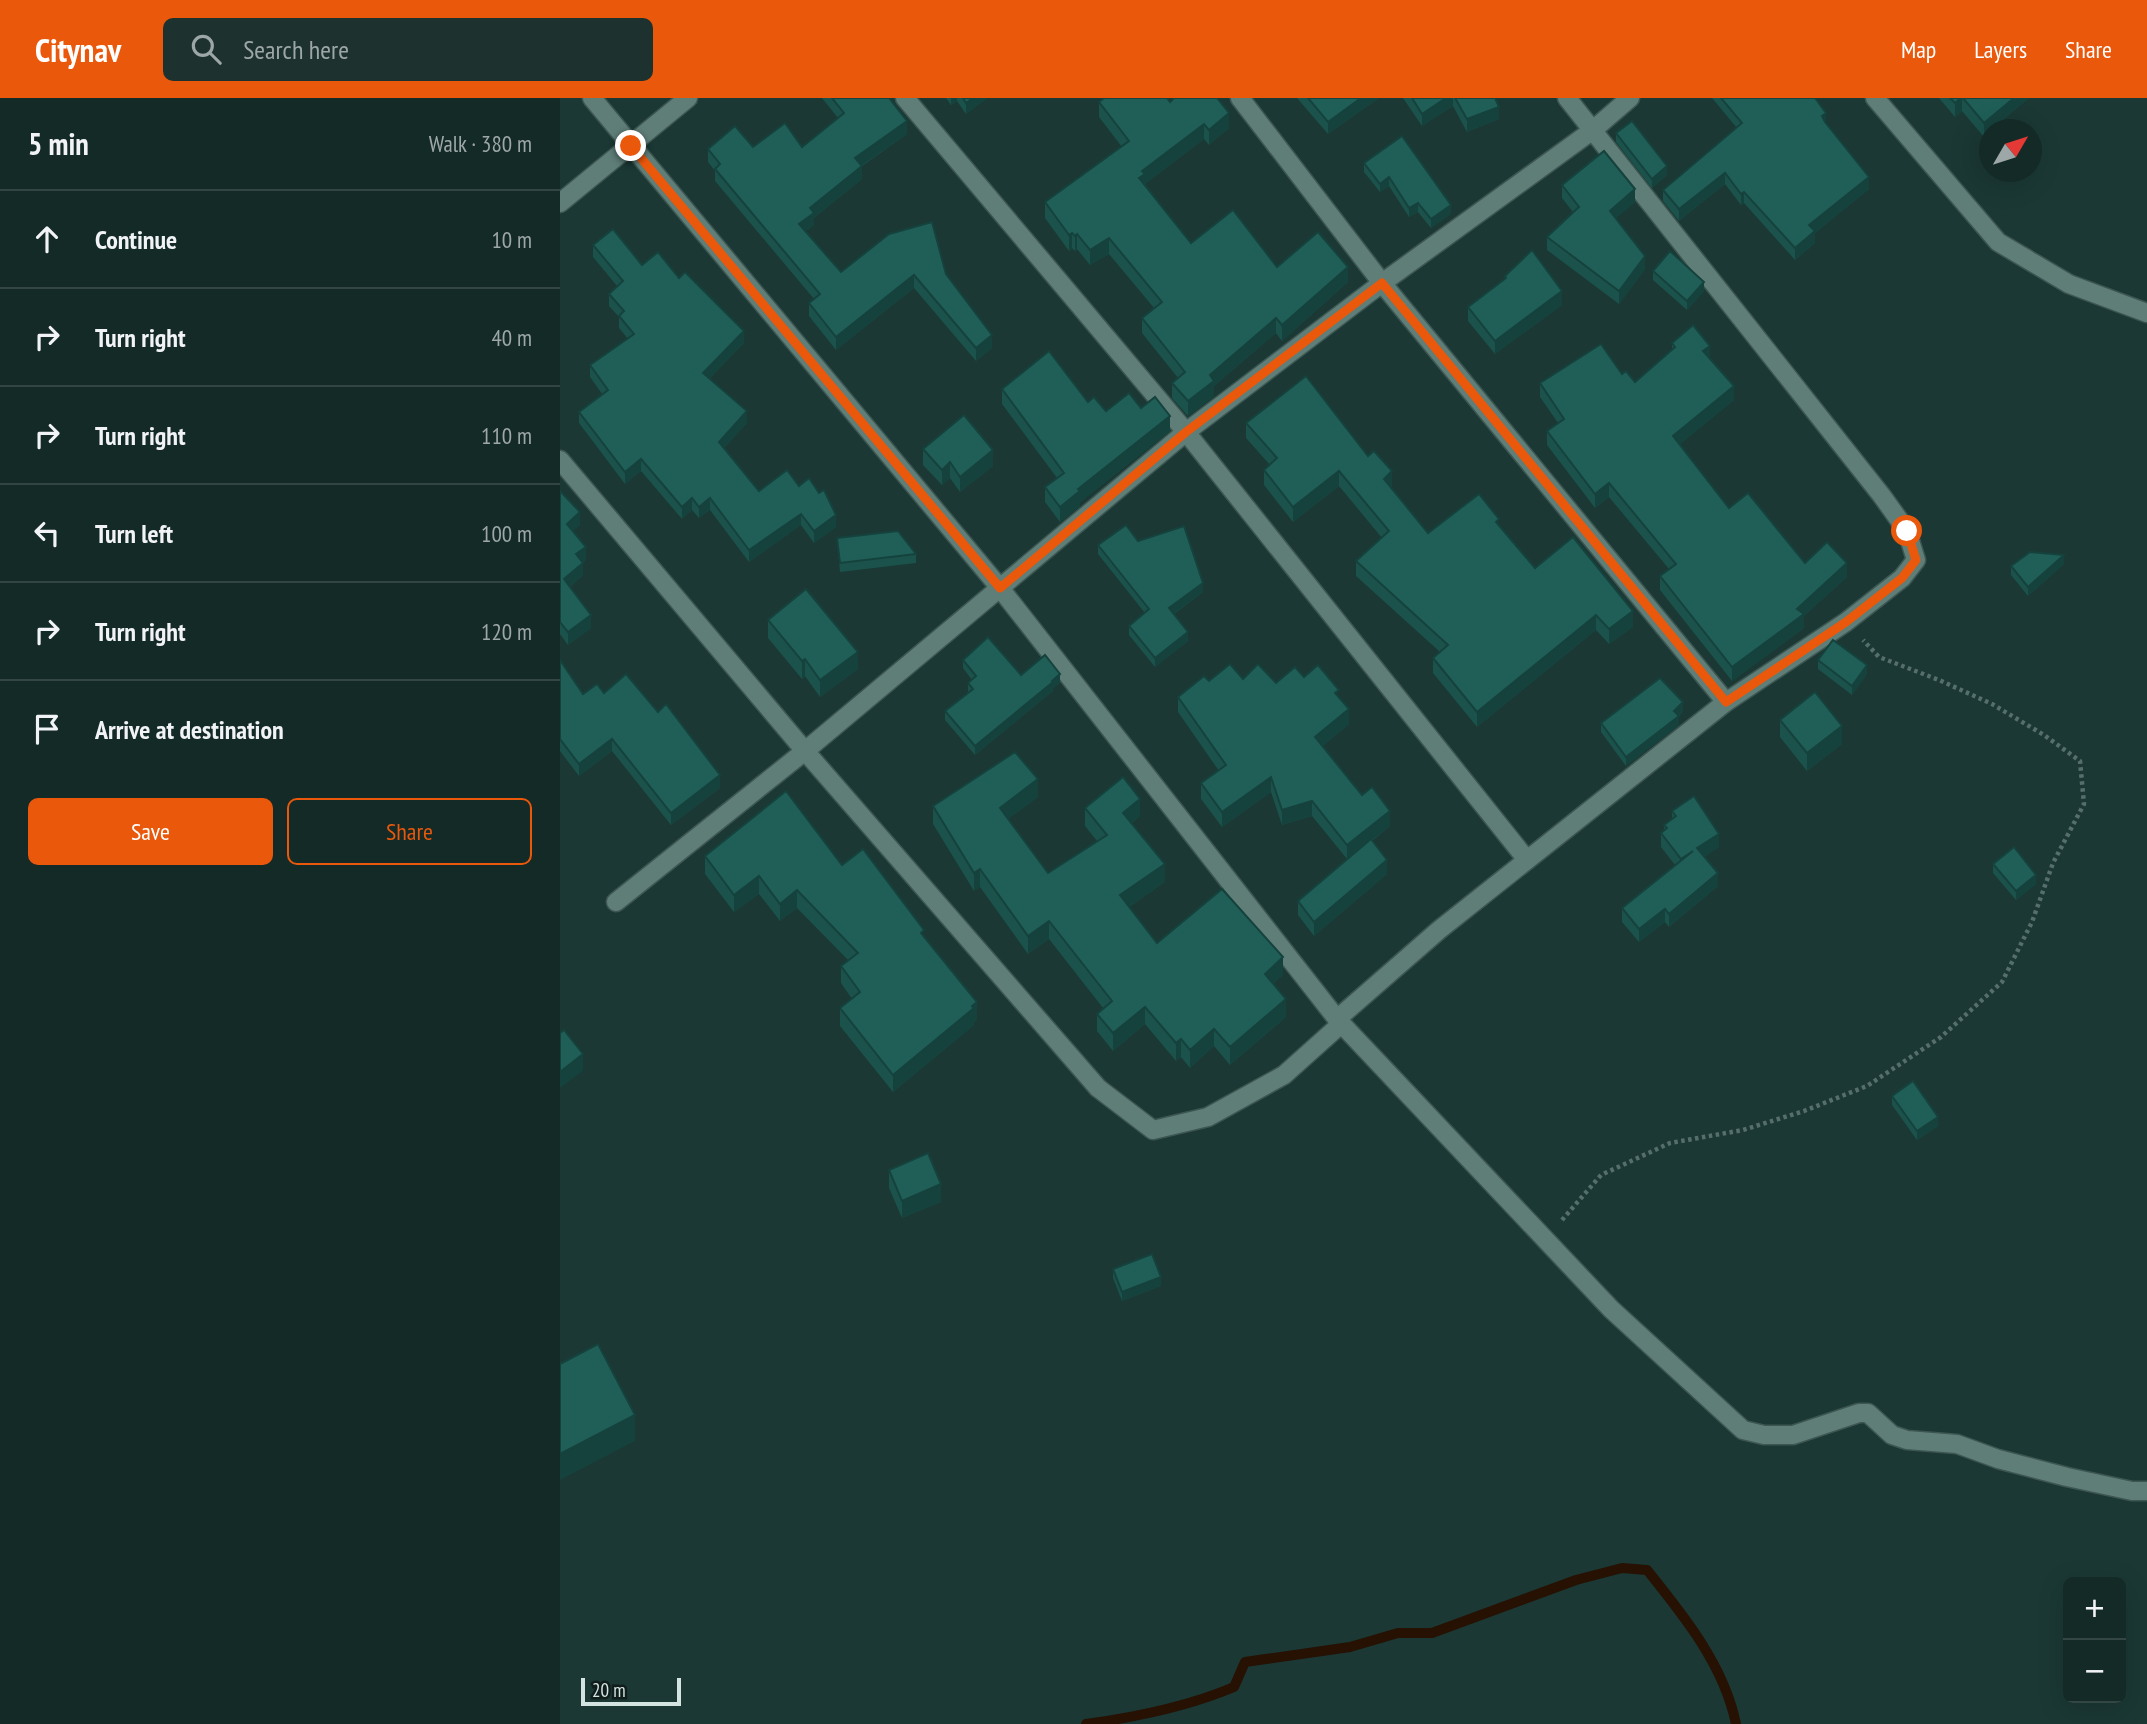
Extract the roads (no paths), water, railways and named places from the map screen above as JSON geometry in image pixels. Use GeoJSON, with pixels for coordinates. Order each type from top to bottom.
{"type":"FeatureCollection","features":[{"type":"Feature","properties":{"kind":"street"},"geometry":{"type":"LineString","coordinates":[[592,98],[1000,588],[1339,1021],[1611,1309],[1743,1430],[1764,1435],[1793,1435],[1859,1413],[1868,1413],[1892,1435],[1907,1440],[1957,1444],[1998,1459],[2055,1474],[2132,1491],[2147,1491]]}},
{"type":"Feature","properties":{"kind":"street"},"geometry":{"type":"LineString","coordinates":[[560,203],[688,98]]}},
{"type":"Feature","properties":{"kind":"street"},"geometry":{"type":"LineString","coordinates":[[905,98],[1186,432],[1527,860]]}},
{"type":"Feature","properties":{"kind":"street"},"geometry":{"type":"LineString","coordinates":[[1240,98],[1382,283],[1726,702]]}},
{"type":"Feature","properties":{"kind":"street"},"geometry":{"type":"LineString","coordinates":[[560,460],[805,751],[1098,1088],[1153,1130],[1208,1117],[1284,1075],[1439,930],[1726,702],[1846,622],[1902,578],[1916,560],[1907,531],[1882,496],[1567,98]]}},
{"type":"Feature","properties":{"kind":"street"},"geometry":{"type":"LineString","coordinates":[[616,902],[805,751],[1186,432],[1382,283],[1593,130],[1630,98]]}},
{"type":"Feature","properties":{"kind":"street"},"geometry":{"type":"LineString","coordinates":[[1875,98],[1998,242],[2069,284],[2147,313]]}},
{"type":"Feature","properties":{"kind":"waterway"},"geometry":{"type":"LineString","coordinates":[[1086,1724],[1162,1710],[1234,1687],[1245,1662],[1350,1647],[1398,1633],[1432,1633],[1576,1580],[1622,1568],[1647,1570],[1688,1623],[1722,1682],[1736,1724]]}}]}
